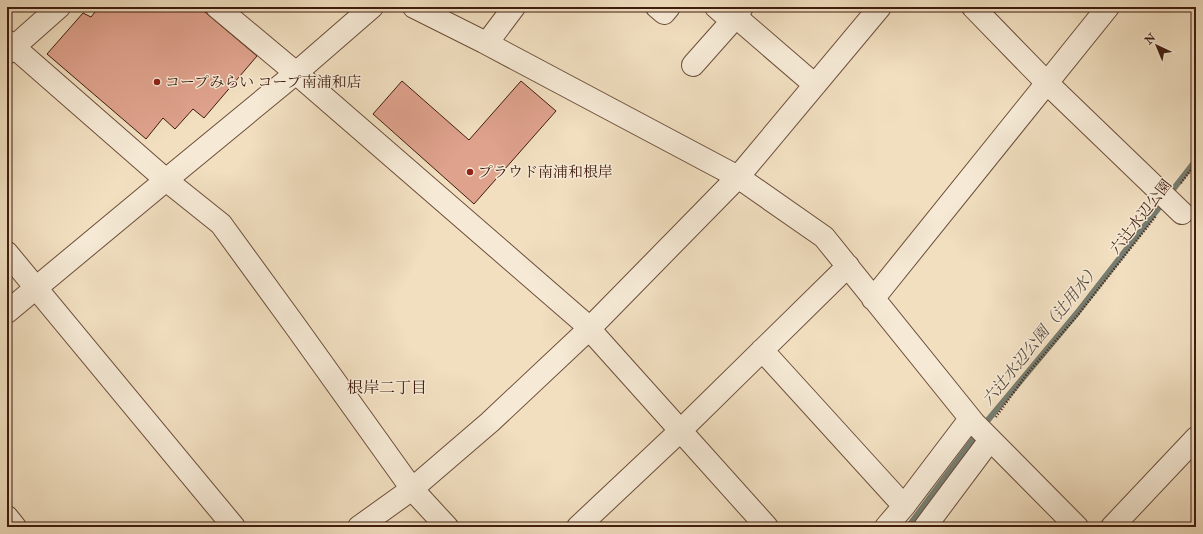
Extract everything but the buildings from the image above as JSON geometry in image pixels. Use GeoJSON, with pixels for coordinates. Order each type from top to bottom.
{"type":"FeatureCollection","features":[{"type":"Feature","properties":{"kind":"street"},"geometry":{"type":"LineString","coordinates":[[59,7],[9,47],[166,180],[221,224],[412,489],[447,527]]}},
{"type":"Feature","properties":{"kind":"street"},"geometry":{"type":"LineString","coordinates":[[217,7],[296,73],[589,329],[767,527]]}},
{"type":"Feature","properties":{"kind":"street"},"geometry":{"type":"LineString","coordinates":[[7,312],[296,73],[372,7]]}},
{"type":"Feature","properties":{"kind":"street"},"geometry":{"type":"LineString","coordinates":[[414,7],[487,43],[738,178],[824,237],[981,430],[1076,527]]}},
{"type":"Feature","properties":{"kind":"street"},"geometry":{"type":"LineString","coordinates":[[487,43],[514,7]]}},
{"type":"Feature","properties":{"kind":"street"},"geometry":{"type":"LineString","coordinates":[[657,7],[664,13],[668,7]]}},
{"type":"Feature","properties":{"kind":"street"},"geometry":{"type":"LineString","coordinates":[[359,527],[412,489],[490,422],[589,329],[738,178],[880,7]]}},
{"type":"Feature","properties":{"kind":"street"},"geometry":{"type":"LineString","coordinates":[[973,7],[1047,83],[1175,206]]}},
{"type":"Feature","properties":{"kind":"street"},"geometry":{"type":"LineString","coordinates":[[873,299],[1108,7]]}},
{"type":"Feature","properties":{"kind":"street"},"geometry":{"type":"LineString","coordinates":[[693,65],[731,13],[815,85]]}},
{"type":"Feature","properties":{"kind":"street"},"geometry":{"type":"LineString","coordinates":[[7,253],[234,527]]}},
{"type":"Feature","properties":{"kind":"street"},"geometry":{"type":"LineString","coordinates":[[591,523],[680,431],[848,266]]}},
{"type":"Feature","properties":{"kind":"street"},"geometry":{"type":"LineString","coordinates":[[762,350],[904,506]]}},
{"type":"Feature","properties":{"kind":"street"},"geometry":{"type":"LineString","coordinates":[[886,527],[904,506],[981,430]]}},
{"type":"Feature","properties":{"kind":"street"},"geometry":{"type":"LineString","coordinates":[[925,527],[981,430]]}},
{"type":"Feature","properties":{"kind":"street"},"geometry":{"type":"LineString","coordinates":[[1112,527],[1196,438]]}},
{"type":"Feature","properties":{"kind":"street"},"geometry":{"type":"LineString","coordinates":[[7,517],[15,527]]}},
{"type":"Feature","properties":{"kind":"path","name":"六辻水辺公園"},"geometry":{"type":"LineString","coordinates":[[981,430],[990,426],[1027,374],[1175,206],[1196,163]]}},
{"type":"Feature","properties":{"kind":"waterway","name":"六辻水辺公園（辻用水）"},"geometry":{"type":"LineString","coordinates":[[983,426],[1077,313],[1196,160]]}},
{"type":"Feature","properties":{"kind":"waterway","name":"六辻水辺公園（辻用水）"},"geometry":{"type":"LineString","coordinates":[[908,527],[978,433]]}},
{"type":"Feature","properties":{"kind":"place","name":"コープみらい コープ南浦和店"},"geometry":{"type":"Point","coordinates":[157,82]}},
{"type":"Feature","properties":{"kind":"place","name":"プラウド南浦和根岸"},"geometry":{"type":"Point","coordinates":[470,172]}},
{"type":"Feature","properties":{"kind":"district","name":"根岸二丁目"},"geometry":{"type":"Point","coordinates":[387,388]}}]}
